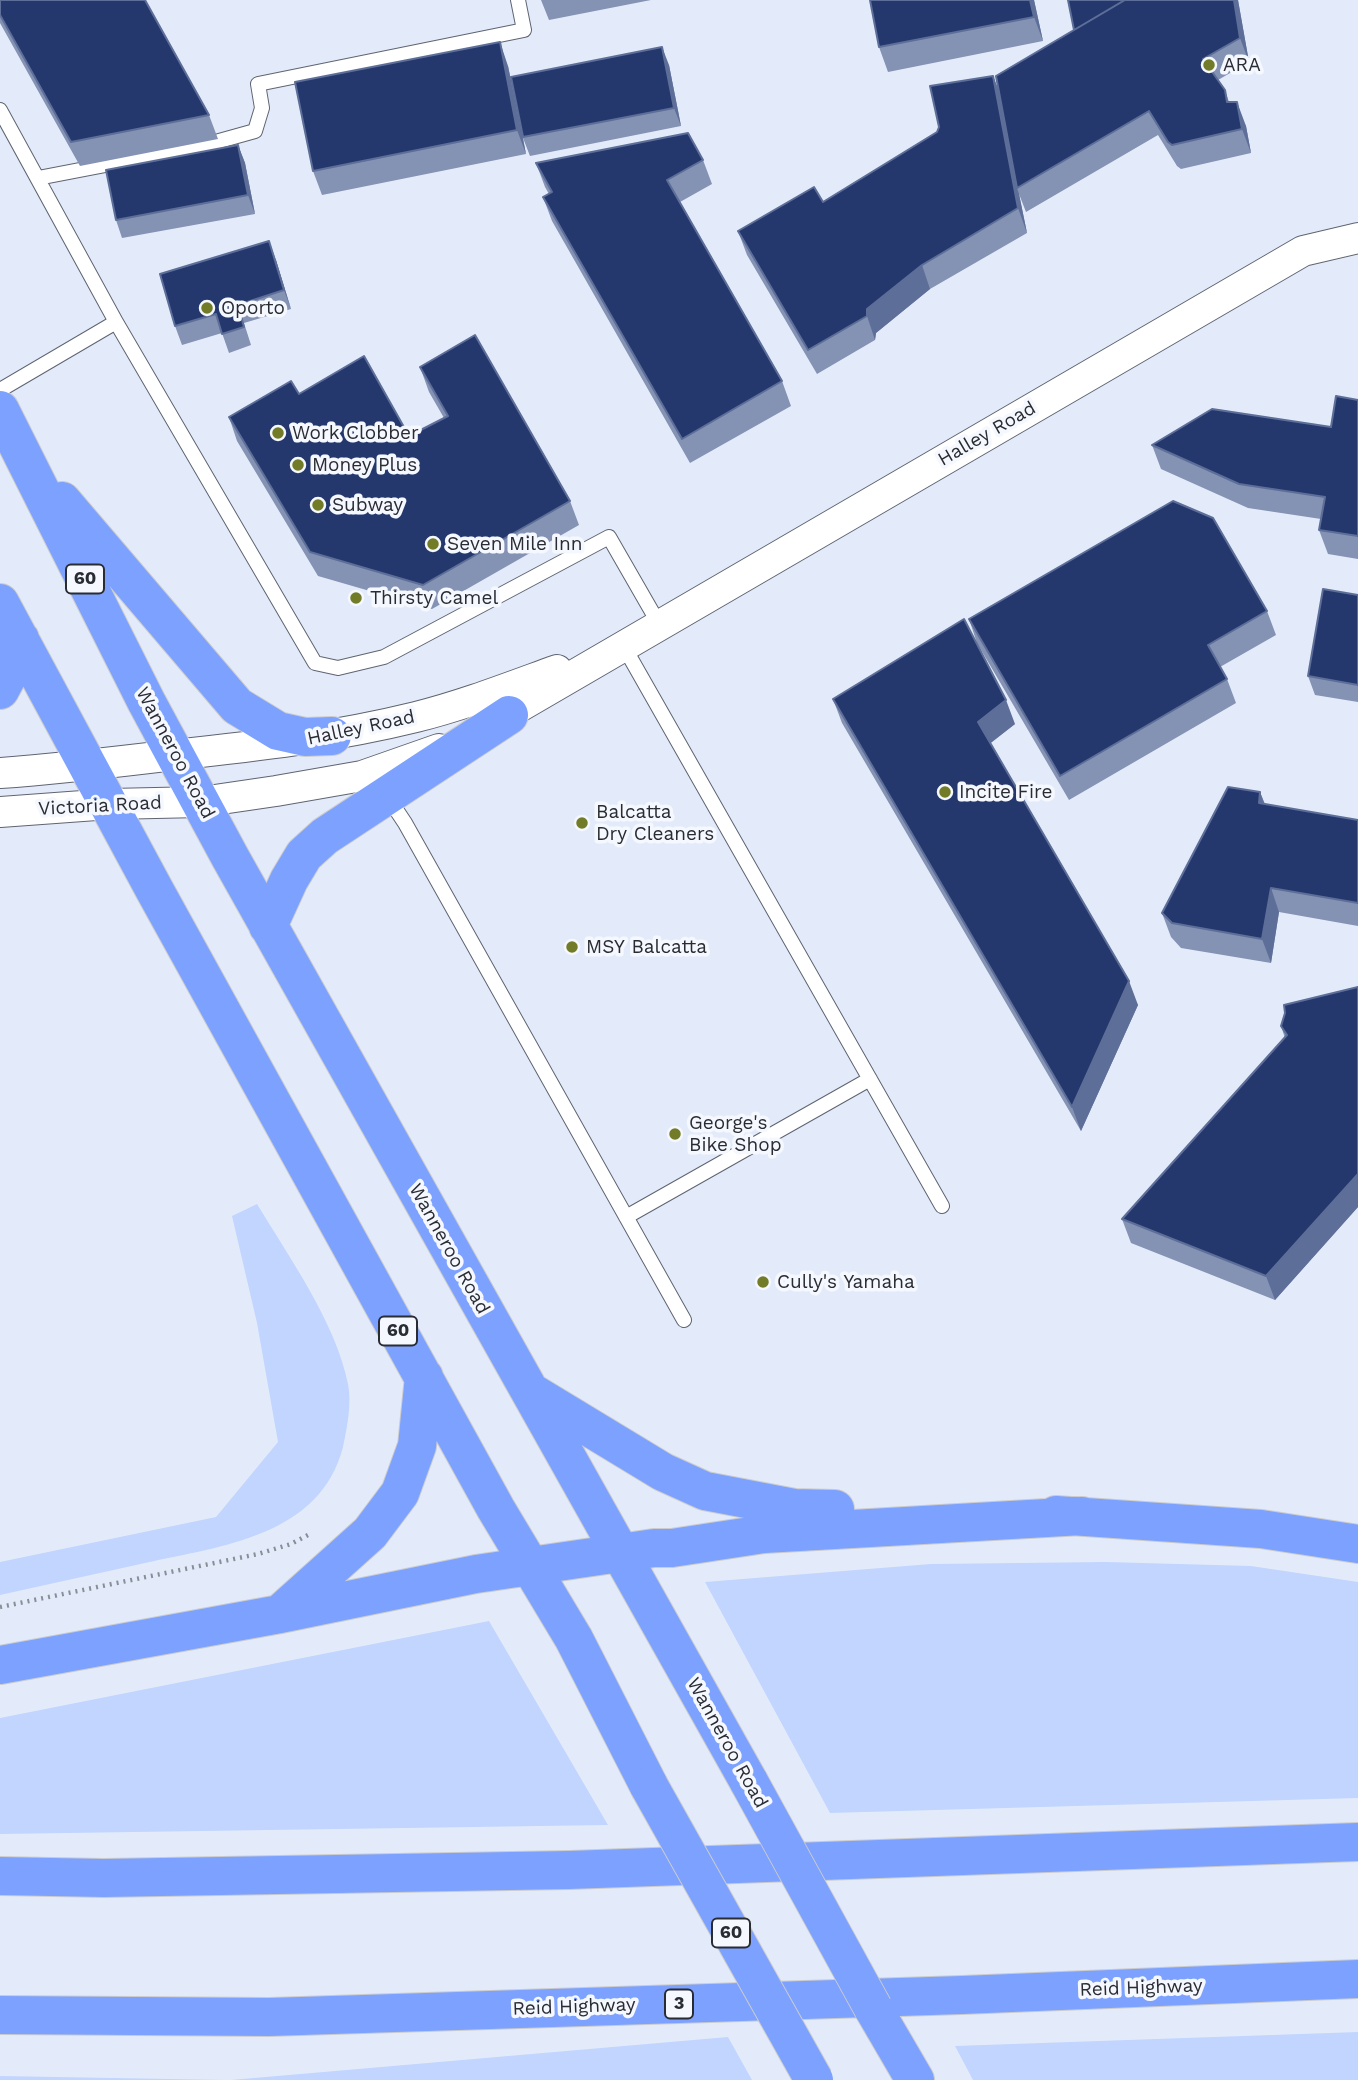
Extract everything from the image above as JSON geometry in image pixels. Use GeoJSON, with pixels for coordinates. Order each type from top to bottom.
{"type":"FeatureCollection","features":[{"type":"Feature","properties":{"kind":"highway","name":"Wanneroo Road"},"geometry":{"type":"LineString","coordinates":[[0,410],[146,701],[268,926],[749,1782],[873,2008],[901,2074]]}},
{"type":"Feature","properties":{"kind":"highway"},"geometry":{"type":"LineString","coordinates":[[24,457],[237,706],[278,731],[305,737],[332,736]]}},
{"type":"Feature","properties":{"kind":"highway","name":"60"},"geometry":{"type":"LineString","coordinates":[[0,603],[154,889],[529,1566],[574,1639],[649,1787],[814,2080]]}},
{"type":"Feature","properties":{"kind":"highway"},"geometry":{"type":"LineString","coordinates":[[0,690],[14,664],[20,639]]}},
{"type":"Feature","properties":{"kind":"highway"},"geometry":{"type":"LineString","coordinates":[[268,926],[304,855],[325,836],[509,715]]}},
{"type":"Feature","properties":{"kind":"highway"},"geometry":{"type":"LineString","coordinates":[[280,1614],[370,1533],[400,1493],[417,1446],[424,1377]]}},
{"type":"Feature","properties":{"kind":"highway"},"geometry":{"type":"LineString","coordinates":[[529,1391],[663,1472],[705,1491],[794,1508],[1082,1516],[1261,1529],[1358,1544]]}},
{"type":"Feature","properties":{"kind":"highway"},"geometry":{"type":"LineString","coordinates":[[0,1665],[280,1614],[476,1574],[621,1553],[764,1534],[1082,1516]]}},
{"type":"Feature","properties":{"kind":"highway"},"geometry":{"type":"LineString","coordinates":[[0,1876],[104,1878],[569,1870],[1358,1842]]}},
{"type":"Feature","properties":{"kind":"highway","name":"Reid Highway"},"geometry":{"type":"LineString","coordinates":[[0,2015],[282,2016],[962,1995],[1358,1979]]}},
{"type":"Feature","properties":{"kind":"street","name":"Halley Road"},"geometry":{"type":"LineString","coordinates":[[201,802],[362,776],[432,752],[509,715],[623,645],[1303,251],[1358,238]]}},
{"type":"Feature","properties":{"kind":"street","name":"Halley Road"},"geometry":{"type":"LineString","coordinates":[[88,766],[287,743],[418,717],[495,693],[623,645]]}},
{"type":"Feature","properties":{"kind":"street","name":"Victoria Road"},"geometry":{"type":"LineString","coordinates":[[0,773],[88,766]]}},
{"type":"Feature","properties":{"kind":"street","name":"Victoria Road"},"geometry":{"type":"LineString","coordinates":[[0,812],[110,804],[201,802]]}},
{"type":"Feature","properties":{"kind":"lane"},"geometry":{"type":"LineString","coordinates":[[38,178],[194,148],[255,131],[262,108],[258,83],[524,30],[518,0]]}},
{"type":"Feature","properties":{"kind":"lane"},"geometry":{"type":"LineString","coordinates":[[0,110],[116,322],[315,663],[338,668],[384,657],[609,537],[659,624]]}},
{"type":"Feature","properties":{"kind":"lane"},"geometry":{"type":"LineString","coordinates":[[0,390],[116,322]]}},
{"type":"Feature","properties":{"kind":"lane"},"geometry":{"type":"LineString","coordinates":[[623,645],[942,1206]]}},
{"type":"Feature","properties":{"kind":"lane"},"geometry":{"type":"LineString","coordinates":[[386,795],[412,835],[684,1320]]}},
{"type":"Feature","properties":{"kind":"lane"},"geometry":{"type":"LineString","coordinates":[[626,1217],[870,1079]]}},
{"type":"Feature","properties":{"kind":"path"},"geometry":{"type":"LineString","coordinates":[[0,1607],[258,1555],[292,1544],[310,1534]]}},
{"type":"Feature","properties":{"kind":"shaded area"},"geometry":{"type":"Polygon","coordinates":[[[257,1204],[310,1291],[342,1361],[349,1391],[349,1416],[343,1447],[331,1477],[313,1500],[291,1518],[264,1532],[205,1550],[0,1595],[0,1562],[216,1517],[278,1442],[257,1323],[232,1216],[257,1204]]]}},
{"type":"Feature","properties":{"kind":"shaded area"},"geometry":{"type":"Polygon","coordinates":[[[1106,1562],[1251,1566],[1358,1582],[1358,1798],[830,1813],[705,1582],[931,1564],[1106,1562]]]}},
{"type":"Feature","properties":{"kind":"shaded area"},"geometry":{"type":"Polygon","coordinates":[[[489,1621],[608,1825],[0,1834],[0,1718],[489,1621]]]}},
{"type":"Feature","properties":{"kind":"shaded area"},"geometry":{"type":"Polygon","coordinates":[[[1358,2032],[1358,2080],[973,2080],[955,2046],[1358,2032]]]}},
{"type":"Feature","properties":{"kind":"shaded area"},"geometry":{"type":"Polygon","coordinates":[[[728,2037],[752,2080],[231,2080],[728,2037]]]}},
{"type":"Feature","properties":{"kind":"shaded area"},"geometry":{"type":"Polygon","coordinates":[[[0,2076],[226,2080],[0,2080],[0,2076]]]}},
{"type":"Feature","properties":{"kind":"building"},"geometry":{"type":"Polygon","coordinates":[[[0,0],[145,0],[209,115],[71,142],[0,15],[0,0]]]}},
{"type":"Feature","properties":{"kind":"building"},"geometry":{"type":"Polygon","coordinates":[[[870,0],[1030,0],[1034,17],[879,47],[870,0]]]}},
{"type":"Feature","properties":{"kind":"building"},"geometry":{"type":"Polygon","coordinates":[[[1068,0],[1125,0],[1074,30],[1068,0]]]}},
{"type":"Feature","properties":{"kind":"building"},"geometry":{"type":"Polygon","coordinates":[[[1125,0],[1234,0],[1240,38],[1203,59],[1225,90],[1227,102],[1237,102],[1242,129],[1172,145],[1149,111],[1017,188],[996,76],[1125,0]]]}},
{"type":"Feature","properties":{"kind":"building"},"geometry":{"type":"Polygon","coordinates":[[[500,42],[517,130],[313,171],[295,82],[500,42]]]}},
{"type":"Feature","properties":{"kind":"building"},"geometry":{"type":"Polygon","coordinates":[[[662,47],[674,108],[523,137],[511,77],[662,47]]]}},
{"type":"Feature","properties":{"kind":"building"},"geometry":{"type":"Polygon","coordinates":[[[993,76],[1018,208],[922,265],[867,309],[867,316],[808,350],[738,231],[814,187],[823,202],[937,132],[939,127],[930,86],[993,76]]]}},
{"type":"Feature","properties":{"kind":"building"},"geometry":{"type":"Polygon","coordinates":[[[688,133],[703,160],[667,180],[782,381],[682,439],[543,197],[552,192],[536,163],[688,133]]]}},
{"type":"Feature","properties":{"kind":"building"},"geometry":{"type":"Polygon","coordinates":[[[238,145],[248,195],[116,220],[106,170],[238,145]]]}},
{"type":"Feature","properties":{"kind":"building"},"geometry":{"type":"Polygon","coordinates":[[[269,241],[284,290],[238,305],[244,327],[222,334],[216,314],[175,326],[160,274],[269,241]]]}},
{"type":"Feature","properties":{"kind":"building"},"geometry":{"type":"Polygon","coordinates":[[[475,335],[570,501],[423,585],[310,552],[229,417],[291,381],[299,394],[364,356],[409,436],[448,416],[420,367],[475,335]]]}},
{"type":"Feature","properties":{"kind":"building"},"geometry":{"type":"Polygon","coordinates":[[[1336,396],[1358,400],[1358,536],[1319,530],[1325,497],[1239,484],[1152,445],[1212,409],[1331,427],[1336,396]]]}},
{"type":"Feature","properties":{"kind":"building"},"geometry":{"type":"Polygon","coordinates":[[[1173,501],[1213,518],[1267,611],[1208,645],[1227,679],[1060,776],[969,619],[1173,501]]]}},
{"type":"Feature","properties":{"kind":"building"},"geometry":{"type":"Polygon","coordinates":[[[1323,589],[1358,595],[1358,685],[1308,676],[1323,589]]]}},
{"type":"Feature","properties":{"kind":"building"},"geometry":{"type":"Polygon","coordinates":[[[964,619],[1006,700],[978,722],[1129,981],[1072,1107],[833,699],[964,619]]]}},
{"type":"Feature","properties":{"kind":"building"},"geometry":{"type":"Polygon","coordinates":[[[1228,787],[1260,792],[1259,803],[1358,820],[1358,903],[1271,888],[1262,939],[1172,923],[1162,913],[1228,787]]]}},
{"type":"Feature","properties":{"kind":"building"},"geometry":{"type":"Polygon","coordinates":[[[1358,987],[1358,1174],[1266,1276],[1122,1219],[1287,1035],[1281,1026],[1285,1013],[1284,1005],[1358,987]]]}},
{"type":"Feature","properties":{"kind":"place","name":"ARA"},"geometry":{"type":"Point","coordinates":[1209,65]}},
{"type":"Feature","properties":{"kind":"place","name":"Oporto"},"geometry":{"type":"Point","coordinates":[207,308]}},
{"type":"Feature","properties":{"kind":"place","name":"Work Clobber"},"geometry":{"type":"Point","coordinates":[278,433]}},
{"type":"Feature","properties":{"kind":"place","name":"Money Plus"},"geometry":{"type":"Point","coordinates":[298,465]}},
{"type":"Feature","properties":{"kind":"place","name":"Subway"},"geometry":{"type":"Point","coordinates":[318,505]}},
{"type":"Feature","properties":{"kind":"place","name":"Seven Mile Inn"},"geometry":{"type":"Point","coordinates":[433,544]}},
{"type":"Feature","properties":{"kind":"place","name":"Thirsty Camel"},"geometry":{"type":"Point","coordinates":[356,598]}},
{"type":"Feature","properties":{"kind":"place","name":"Incite Fire"},"geometry":{"type":"Point","coordinates":[945,792]}},
{"type":"Feature","properties":{"kind":"place","name":"Balcatta Dry Cleaners"},"geometry":{"type":"Point","coordinates":[582,823]}},
{"type":"Feature","properties":{"kind":"place","name":"MSY Balcatta"},"geometry":{"type":"Point","coordinates":[572,947]}},
{"type":"Feature","properties":{"kind":"place","name":"George's Bike Shop"},"geometry":{"type":"Point","coordinates":[675,1134]}},
{"type":"Feature","properties":{"kind":"place","name":"Cully's Yamaha"},"geometry":{"type":"Point","coordinates":[763,1282]}}]}
